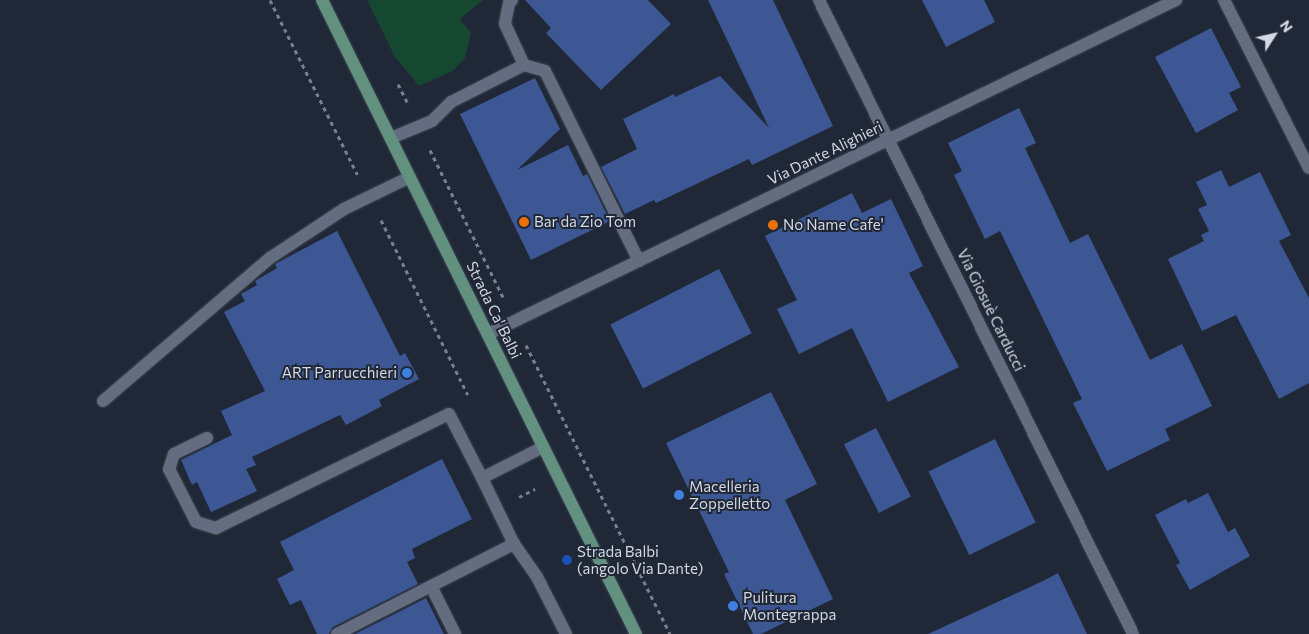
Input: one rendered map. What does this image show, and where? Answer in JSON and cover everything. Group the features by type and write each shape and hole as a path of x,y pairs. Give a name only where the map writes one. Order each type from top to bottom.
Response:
{"main road":[{"name":"Strada Ca' Balbi","path":"322,0 636,634"}],"street":[{"path":"512,0 509,3 505,24 524,65"},
{"name":"Via Giosuè Carducci","path":"819,0 1133,634"},
{"name":"Via Dante Alighieri","path":"488,334 1176,0"},
{"path":"1224,0 1309,168"},
{"path":"391,138 432,121 451,102 524,65 545,71 639,261"},
{"path":"103,401 270,258 344,209 410,177"},
{"path":"207,438 174,454 169,469 196,522 216,528 449,414 514,544 537,577 566,634"},
{"path":"482,478 543,447"},
{"path":"337,634 514,544"},
{"path":"431,586 455,634"}],"path":[{"path":"270,0 472,404"},
{"path":"398,84 670,634"},
{"path":"504,467 523,505"}],"green space":[{"path":"367,0 483,0 460,19 471,33 465,58 453,71 419,86 395,57"}],"building":[{"path":"525,0 648,0 671,24 601,90 546,33 551,28"},
{"path":"708,0 773,0 833,126 752,165 749,159 656,203 654,200 625,214 601,167 637,149 623,119 674,94 675,97 720,76 769,128"},
{"path":"922,0 984,0 995,22 946,47"},
{"path":"1211,28 1241,87 1229,93 1238,110 1196,133 1155,57"},
{"path":"535,78 560,129 517,170 568,145 583,176 587,174 610,221 531,260 460,114"},
{"path":"1019,108 1036,143 1025,148 1070,243 1088,234 1150,360 1182,344 1212,406 1165,429 1170,440 1107,471 1073,403 1082,399 1000,231 985,239 954,175 962,171 948,143"},
{"path":"1221,170 1229,187 1260,172 1291,235 1279,241 1309,298 1309,383 1279,399 1236,315 1202,331 1168,259 1204,241 1201,235 1209,231 1198,209 1207,205 1196,182"},
{"path":"852,193 862,213 891,199 923,266 909,273 959,367 888,402 852,328 799,354 777,309 797,300 765,236"},
{"path":"337,231 400,356 405,353 419,379 379,400 382,406 346,425 340,415 252,457 256,465 246,469 257,491 211,512 197,482 192,485 181,460 232,435 221,411 265,391 224,312 245,301 241,294 257,285 255,281 277,268 275,264"},
{"path":"719,269 752,333 643,389 610,324"},
{"path":"771,392 817,484 785,500 833,599 761,634 753,634 724,574 729,572 666,443"},
{"path":"876,428 911,497 879,513 844,444"},
{"path":"995,439 1036,523 969,555 928,471"},
{"path":"442,459 472,519 412,549 415,558 407,562 418,584 333,627 329,634 317,634 301,600 290,605 277,579 294,570 280,542"},
{"path":"1208,493 1228,532 1235,528 1250,556 1190,590 1176,565 1180,563 1155,515 1186,499 1188,503"},
{"path":"1058,573 1087,634 928,634 1045,580"},
{"path":"426,598 444,634 355,634"}],"place":[{"name":"Bar da Zio Tom","path":"524,222"},
{"name":"No Name Cafe'","path":"773,225"},
{"name":"ART Parrucchieri","path":"407,373"},
{"name":"Macelleria Zoppelletto","path":"679,495"},
{"name":"Strada Balbi (angolo Via Dante)","path":"567,560"},
{"name":"Pulitura Montegrappa","path":"733,606"}]}
